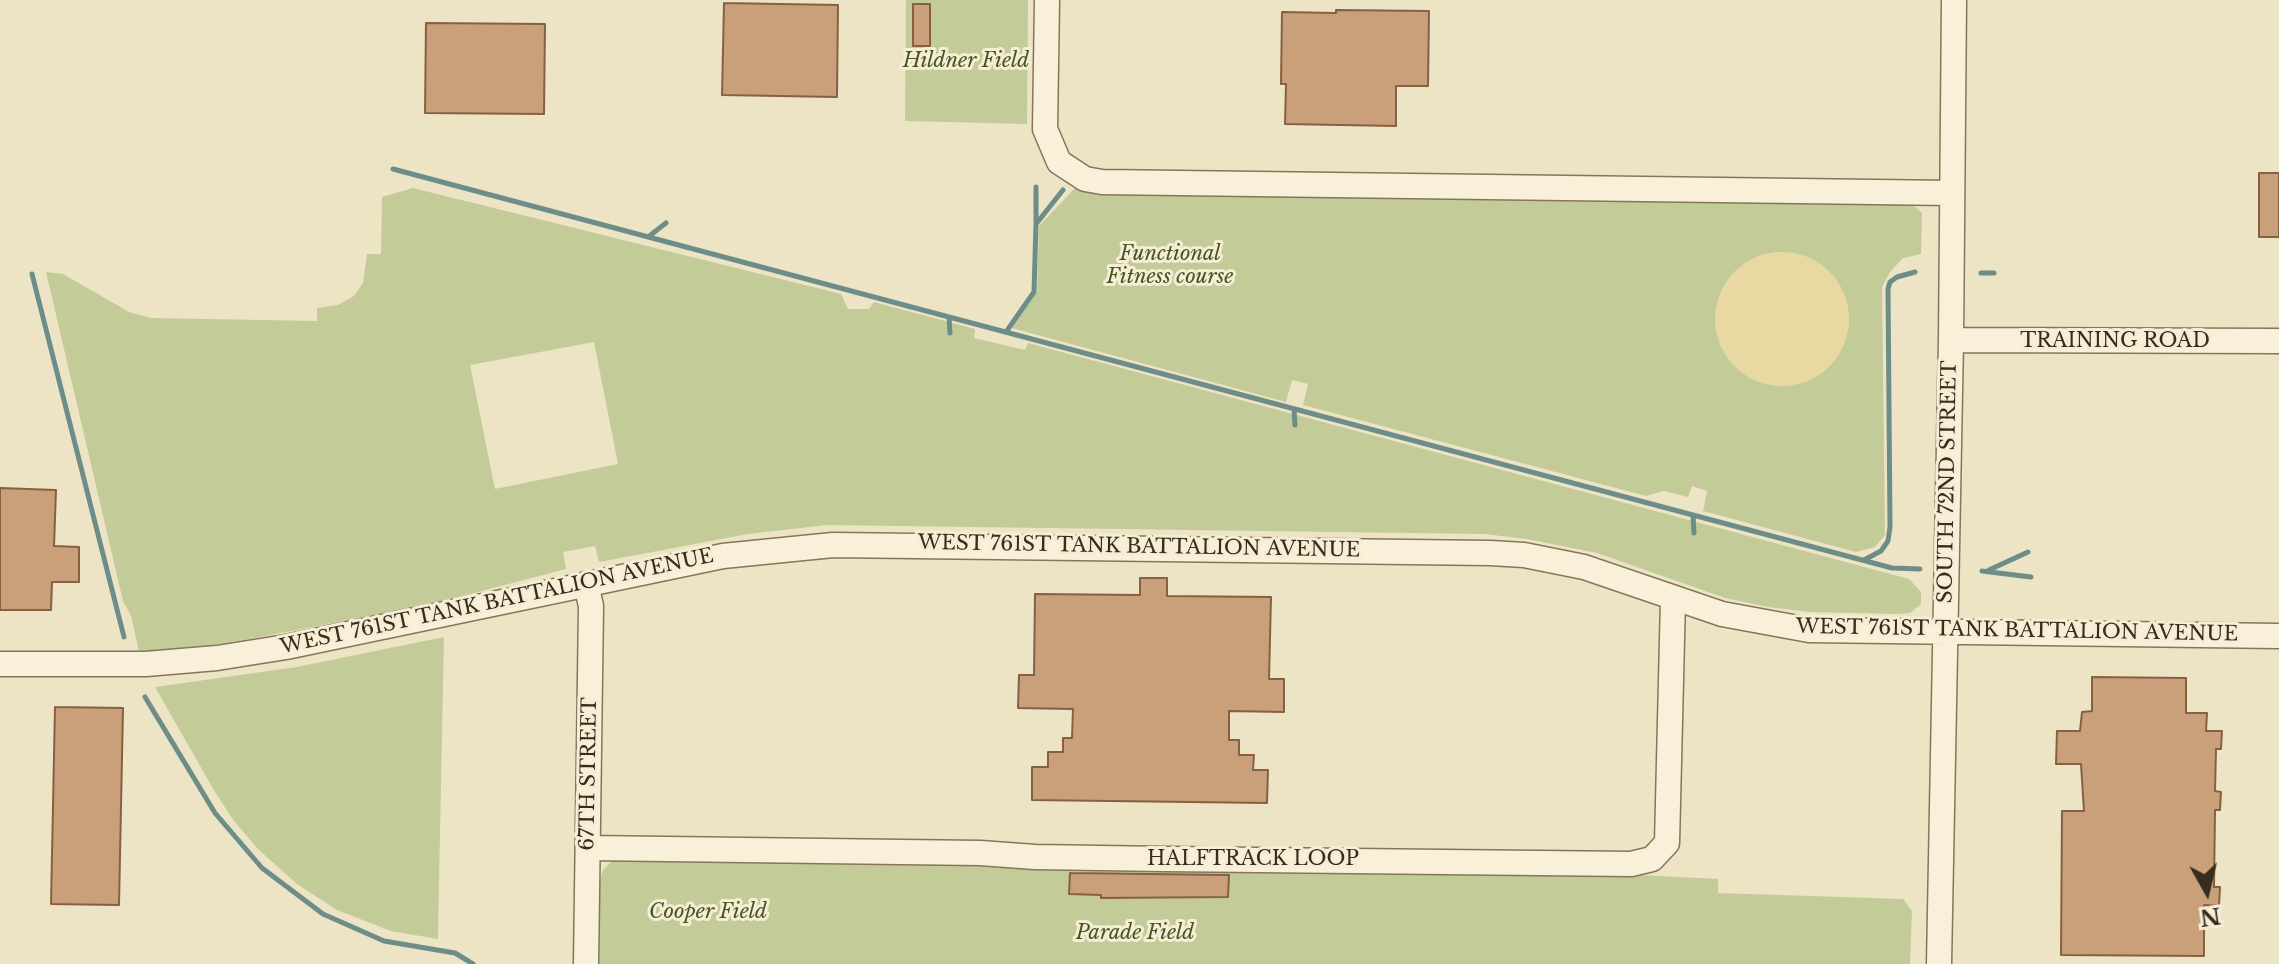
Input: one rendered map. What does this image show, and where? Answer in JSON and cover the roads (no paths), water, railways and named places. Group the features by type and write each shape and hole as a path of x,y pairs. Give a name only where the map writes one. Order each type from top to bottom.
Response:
{"street":[{"path":"1047,0 1045,129 1059,162 1085,179 1102,182 1951,193"},
{"name":"SOUTH 72ND STREET","path":"1939,964 1954,0"},
{"name":"TRAINING ROAD","path":"1951,340 2279,341"},
{"name":"WEST 761ST TANK BATTALION AVENUE","path":"0,664 146,664 217,658 286,647 723,556 833,545 1317,549 1524,555 1584,567 1722,614 1809,630 2279,636"},
{"name":"67TH STREET","path":"586,584 591,606 586,964"},
{"name":"HALFTRACK LOOP","path":"588,848 980,853 1272,861 1631,864 1652,859 1667,843 1673,599"}],"waterway":[{"path":"393,169 1892,568 1920,569"},
{"path":"1036,187 1036,222"},
{"path":"1006,332 1034,292 1036,224 1063,190"},
{"path":"648,237 666,223"},
{"path":"1864,560 1881,551 1888,541 1890,527 1888,289 1890,282 1897,277 1915,272"},
{"path":"1981,273 1994,273"},
{"path":"32,274 124,637"},
{"path":"949,317 950,333"},
{"path":"1294,409 1295,425"},
{"path":"1693,515 1694,533"},
{"path":"1989,570 2028,552"},
{"path":"1982,571 2031,577"},
{"path":"145,697 215,813 262,868 323,914 384,941 455,953 473,964"}],"park label":[{"name":"Hildner Field","path":"966,61"},
{"name":"Functional Fitness course","path":"1170,266"},
{"name":"Cooper Field","path":"708,912"},
{"name":"Parade Field","path":"1135,933"}]}
